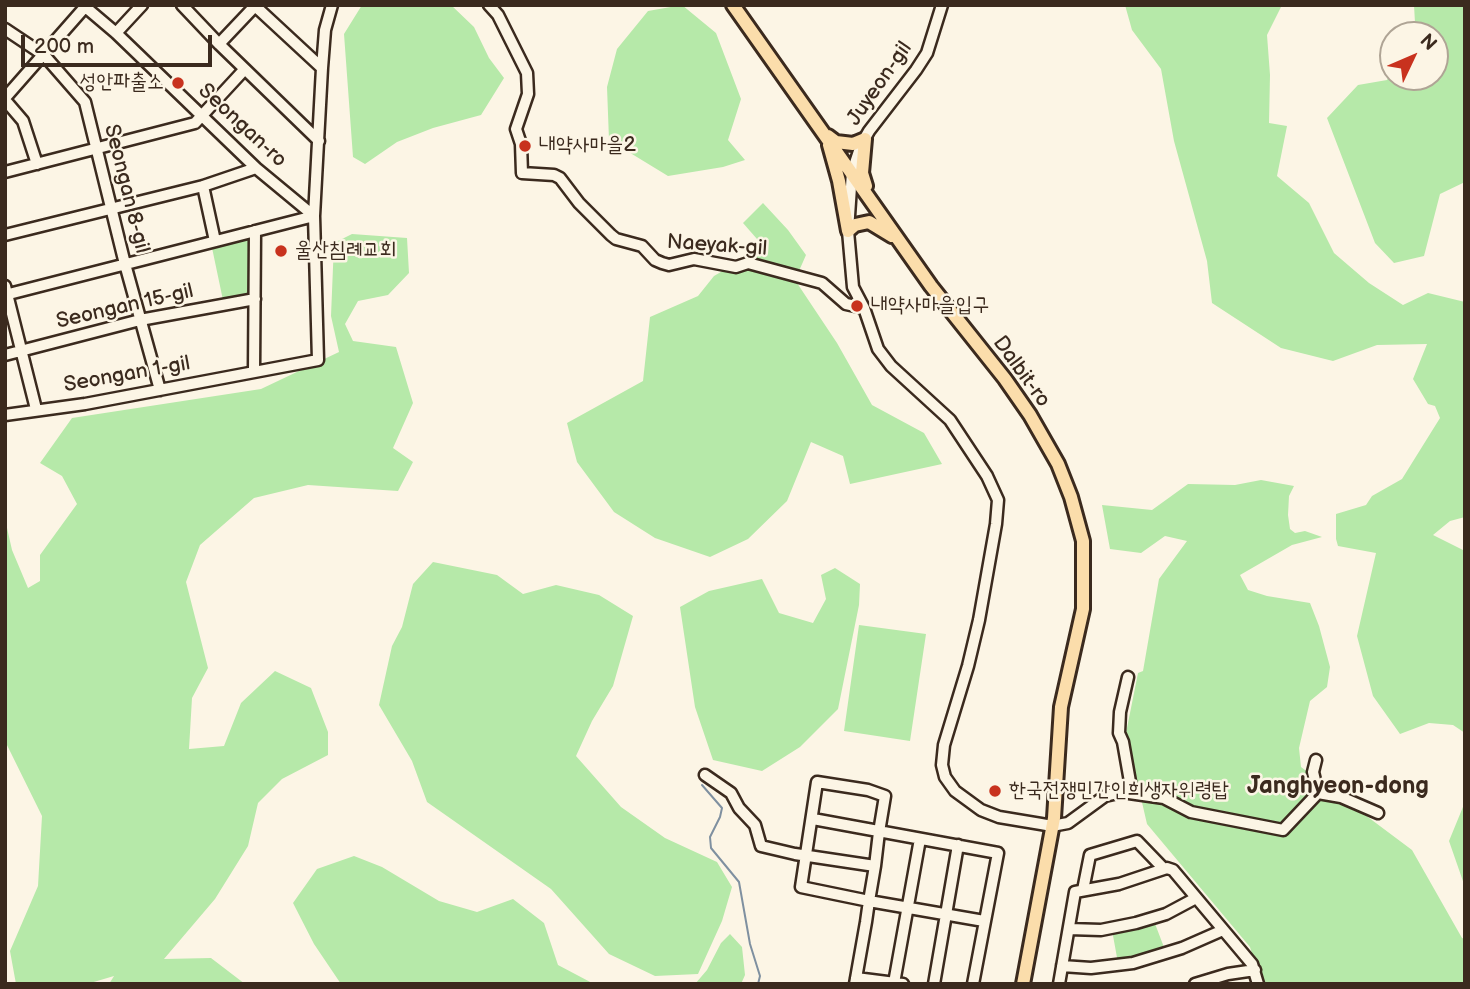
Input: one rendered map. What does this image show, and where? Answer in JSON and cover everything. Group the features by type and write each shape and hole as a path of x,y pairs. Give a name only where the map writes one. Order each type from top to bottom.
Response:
{"main road":[{"name":"Dalbit-ro","path":"730,5 825,134 931,286 1005,379 1041,433 1066,481 1083,541 1083,609 1058,725 1055,805 1023,984"},
{"path":"825,134 836,142 853,144 865,139 862,173 869,196"},
{"path":"825,134 839,181 848,231"},
{"path":"848,231 855,225 869,222 903,245"}],"street":[{"path":"116,33 142,5"},
{"path":"182,5 244,70 319,141"},
{"path":"36,409 6,292 314,216 325,30 332,5"},
{"name":"Naeyak-gil","path":"489,5 498,15 527,73 528,94 516,129 521,144 522,173 554,175 560,178 579,203 611,235 642,246 655,260 662,263 669,265 694,259 736,267 748,263 810,278 828,287 846,304 864,308"},
{"name":"Juyeon-gil","path":"864,308 853,287 848,231 852,172 865,139 927,53 942,5"},
{"path":"37,164 23,121 5,99 84,6"},
{"name":"Seongan-ro","path":"84,6 116,33 256,168 314,216"},
{"path":"219,44 255,6 322,68"},
{"name":"Seongan 8-gil","path":"5,29 44,55 85,102 125,264 160,390"},
{"path":"5,172 195,123 244,70"},
{"path":"5,235 202,186 256,168"},
{"path":"202,186 215,241"},
{"name":"Seongan 1-gil","path":"5,415 85,404 318,360 314,216"},
{"path":"254,371 255,231"},
{"name":"Seongan 15-gil","path":"5,355 140,320 255,299"},
{"path":"864,308 873,337 885,358 950,420 987,476 998,500 979,620 944,745 942,765 945,778 955,791 981,810 999,817 1052,826 1068,824 1105,796 1132,793 1164,798 1191,812 1283,830 1318,793"},
{"path":"1128,677 1120,712 1119,733 1132,793"},
{"path":"1316,760 1313,772 1318,793"},
{"path":"705,775 731,793 739,808 755,825 761,846 875,866"},
{"path":"920,839 908,907 898,983 855,981 869,901 875,866 885,796 868,790 817,782 801,887 869,901 908,907 985,921"},
{"path":"1318,793 1341,797 1378,813"},
{"path":"813,819 998,853 973,984"},
{"path":"1083,890 1090,855 1137,841 1166,869"},
{"path":"934,984 958,845"},
{"path":"1059,984 1076,892 1119,884 1166,869 1173,870 1223,930 1255,970 1258,984"},
{"path":"1069,929 1101,929 1136,923 1166,914 1196,898"},
{"path":"1062,966 1091,968 1133,963 1182,948 1223,930"},
{"path":"1195,984 1228,974 1255,970"}],"green space":[{"path":"362,5 451,5 474,27 489,58 504,78 481,115 433,128 397,142 365,164 353,157 344,34"},
{"path":"682,5 716,33 741,99 728,140 745,160 723,167 668,176 609,140 607,87 617,49 648,11"},
{"path":"1125,5 1282,5 1267,35 1269,123 1287,126 1277,176 1309,203 1334,253 1369,283 1403,305 1428,293 1465,302 1465,517 1450,521 1433,535 1465,551 1465,733 1453,725 1429,723 1400,734 1373,696 1357,636 1376,553 1338,546 1336,539 1336,514 1366,505 1372,496 1402,479 1440,418 1435,406 1428,404 1413,379 1427,344 1377,345 1333,361 1281,348 1212,303 1207,261 1174,141 1161,69 1132,30"},
{"path":"1414,5 1465,5 1465,182 1440,194 1424,256 1394,263 1375,243 1327,118 1358,85 1379,81 1379,91 1449,91 1449,21 1415,21"},
{"path":"763,203 806,255 795,280 837,343 872,405 924,433 942,464 850,484 843,456 811,442 787,501 748,539 710,557 655,538 614,512 577,462 567,423 643,381 650,317 698,296 714,276 764,247 743,223"},
{"path":"255,231 255,299 224,305 211,243"},
{"path":"352,234 407,238 409,273 388,295 358,301 345,324 353,341 396,347 413,403 393,448 413,462 398,491 308,485 254,498 200,545 186,582 208,668 192,698 189,749 224,746 241,703 275,671 311,688 328,732 328,755 282,779 258,803 248,846 215,899 164,959 211,958 245,984 109,984 114,976 87,984 16,984 10,951 38,886 42,816 5,741 5,519 12,550 28,588 40,581 40,555 77,504 62,476 40,463 72,418 261,389 339,352 331,316 334,243"},
{"path":"1261,480 1294,486 1289,496 1290,529 1295,533 1305,531 1322,537 1292,545 1240,575 1248,590 1310,603 1319,626 1330,667 1327,687 1310,701 1299,748 1301,767 1412,850 1465,939 1465,984 1261,984 1250,947 1147,824 1126,733 1138,673 1143,671 1159,579 1187,541 1165,536 1141,553 1110,549 1102,505 1152,510 1188,484 1235,485"},
{"path":"433,562 497,575 523,594 556,585 599,595 633,616 613,686 592,721 576,756 621,807 665,838 717,862 732,887 722,921 698,974 655,976 609,954 551,889 427,802 412,761 379,705 392,646 402,627 413,584"},
{"path":"835,568 860,584 859,605 838,709 800,747 762,771 713,760 695,707 680,607 709,591 762,579 779,613 813,623 826,599 821,575"},
{"path":"859,625 926,634 910,741 844,731"},
{"path":"1465,802 1465,887 1449,841"},
{"path":"354,856 382,867 439,901 477,912 513,899 544,923 558,965 594,984 341,984 314,944 293,903 317,869"},
{"path":"1154,921 1165,950 1118,963 1112,930"},
{"path":"730,934 742,947 745,975 741,984 695,984 707,970 721,943"}],"waterway":[{"path":"702,785 722,808 710,837 711,848 739,882 750,944 760,976 758,984"}],"place":[{"name":"성안파출소","path":"178,83"},
{"name":"내약사마을2","path":"525,146"},
{"name":"울산침례교회","path":"281,251"},
{"name":"내약사마을입구","path":"857,306"},
{"name":"한국전쟁민간인희생자위령탑","path":"995,791"}],"district":[{"name":"Janghyeon-dong","path":"1338,787"}]}
